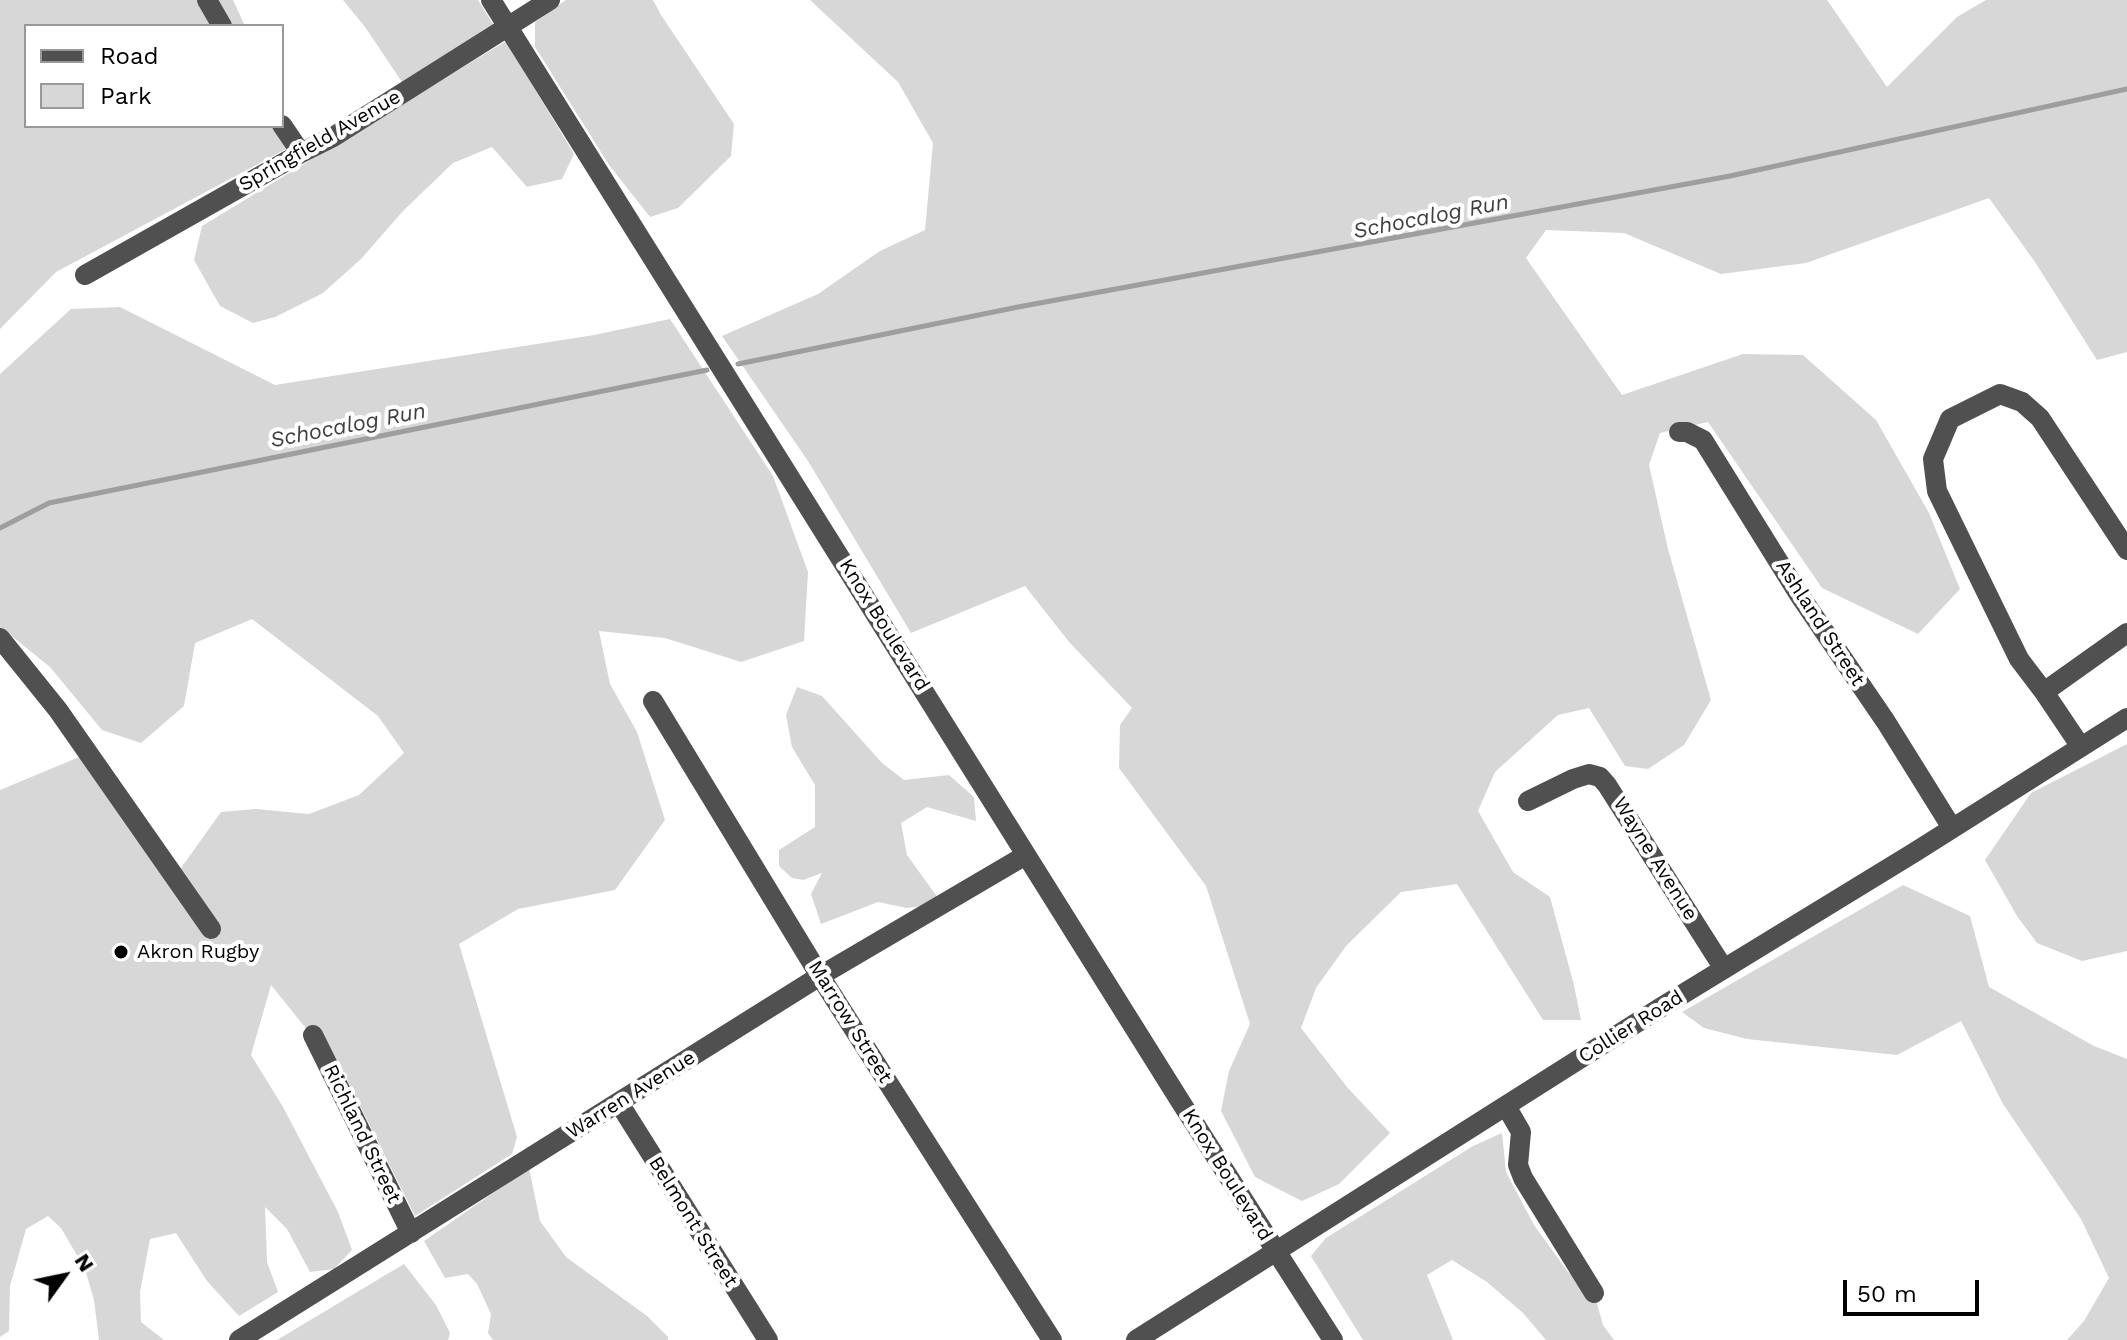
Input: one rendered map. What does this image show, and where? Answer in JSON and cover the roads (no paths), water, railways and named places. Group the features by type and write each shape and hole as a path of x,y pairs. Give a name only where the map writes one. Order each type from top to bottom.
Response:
{"street":[{"path":"207,0 221,24"},
{"name":"Knox Boulevard","path":"491,0 1333,1340"},
{"name":"Springfield Avenue","path":"85,275 333,137 550,0"},
{"path":"284,128 301,153"},
{"path":"2081,747 2019,659 1937,491 1933,459 1950,419 2000,394 2022,402 2040,418 2127,550"},
{"name":"Ashland Street","path":"1679,432 1687,432 1703,440 1798,593 1886,722 1952,828"},
{"path":"2044,692 2127,633"},
{"path":"0,638 58,710 211,929"},
{"name":"Marrow Street","path":"653,701 820,976 1052,1340"},
{"name":"Collier Road","path":"1136,1340 2127,718"},
{"name":"Wayne Avenue","path":"1528,801 1573,779 1589,774 1600,777 1724,969"},
{"name":"Warren Avenue","path":"239,1340 820,976 1026,855"},
{"name":"Richland Street","path":"313,1035 411,1233"},
{"name":"Belmont Street","path":"619,1103 768,1340"},
{"path":"1506,1106 1521,1132 1518,1165 1523,1178 1594,1293"}],"waterway":[{"name":"Schocalog Run","path":"738,364 1018,307 1730,176 2127,89"},
{"name":"Schocalog Run","path":"0,528 49,503 707,370"}],"place":[{"name":"Akron Rugby","path":"121,952"}]}
